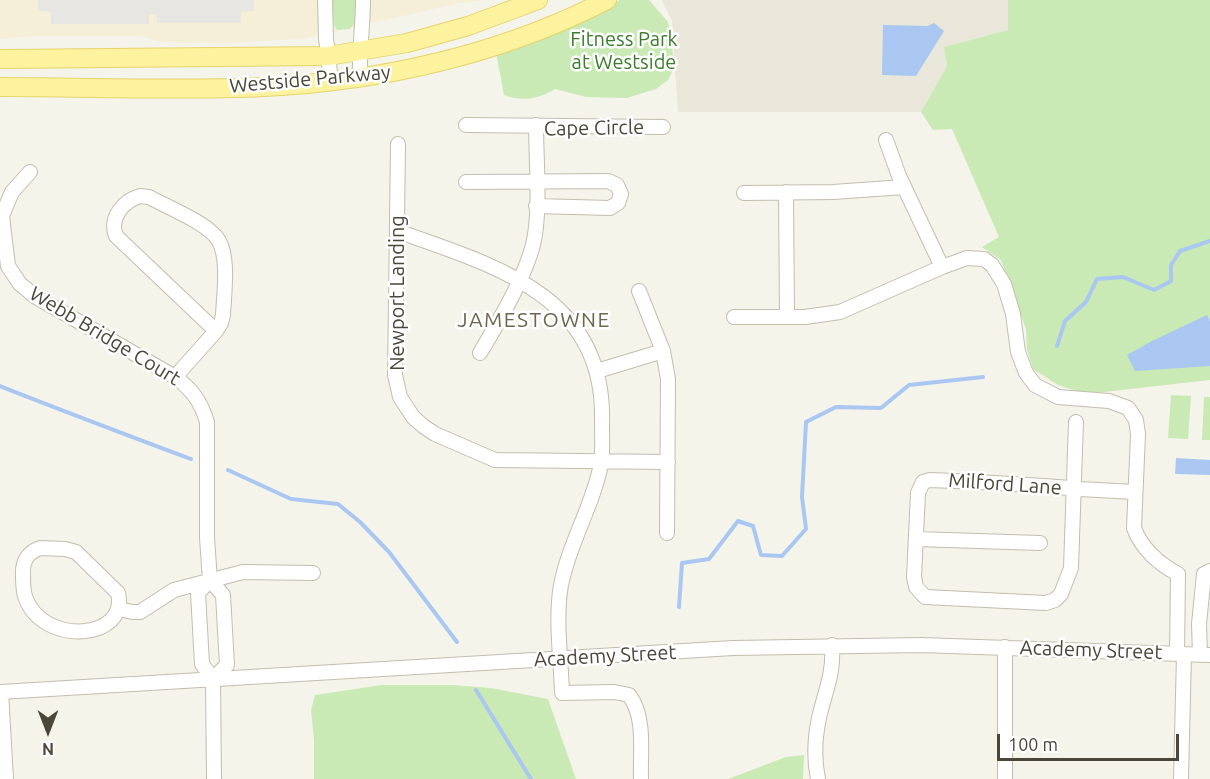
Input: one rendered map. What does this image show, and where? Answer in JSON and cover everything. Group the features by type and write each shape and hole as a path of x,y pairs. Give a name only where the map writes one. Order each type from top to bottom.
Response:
{"main road":[{"name":"Westside Parkway","path":"0,59 328,56 407,43 468,26 537,0"},
{"name":"Westside Parkway","path":"0,87 265,87 360,77 433,63 509,42 607,0"}],"street":[{"path":"325,0 331,81"},
{"path":"360,77 359,51 363,31 363,0"},
{"path":"466,125 536,125"},
{"name":"Cape Circle","path":"480,353 519,280 533,243 536,206 536,125 663,127"},
{"path":"886,140 904,187 942,267"},
{"name":"Newport Landing","path":"398,144 395,375 400,397 413,417 435,434 495,460 668,462"},
{"name":"Webb Bridge Court","path":"30,172 12,192 1,216 4,264 20,284 36,297 175,377 187,386 203,409 207,422 207,538 210,580 223,595 227,666 213,679 202,664 198,593 210,580"},
{"path":"466,182 608,180 616,184 621,194 618,203 610,208 536,206"},
{"path":"744,193 833,192 904,187"},
{"path":"786,192 787,317"},
{"path":"175,377 216,331 221,323 224,257 219,240 207,229 149,197 140,196 132,199 114,219 113,228 116,236 216,331"},
{"path":"397,231 450,250 519,280 545,296 567,317 585,341 597,371 603,406 601,462 593,495 566,565 561,586 559,607 562,693 614,692 629,695 637,704 639,717 641,779"},
{"path":"734,317 787,317 840,312 942,267 973,257 984,259 992,264 1004,284 1010,301 1018,352 1026,373 1035,385 1058,397 1109,401 1128,408 1136,420 1138,434 1134,528 1137,536 1163,566 1178,574 1181,779"},
{"path":"639,291 663,351 668,379 667,533"},
{"path":"597,371 663,351"},
{"name":"Milford Lane","path":"1076,422 1074,489 1071,568 1061,594 1046,603 925,597 916,587 914,577 919,488 923,482 930,480 1074,489 1135,492"},
{"path":"916,539 1040,543"},
{"path":"40,548 76,552 118,593 120,600 118,609 111,621 98,628 73,633 53,627 34,613 27,601 22,569 25,559 31,552 40,548"},
{"path":"118,609 140,612 174,590 243,572 313,573"},
{"path":"1205,655 1200,620 1207,572"},
{"path":"1200,620 1210,633"},
{"path":"818,779 816,741 819,718 832,673 832,645"},
{"name":"Academy Street","path":"1,692 733,648 832,645 1005,647 1205,655"},
{"path":"1005,647 1005,779"},
{"path":"213,679 214,779"},
{"path":"1,692 6,779"}],"shaded area":[{"path":"0,0 486,0 460,3 303,39 220,43 162,42 140,36 37,36 0,39"},
{"path":"38,0 254,0 254,11 241,12 241,23 157,23 156,14 149,14 149,24 51,24 51,12 38,11"},
{"path":"662,0 1008,0 1008,30 945,47 947,66 921,112 678,112 672,21"}],"green space":[{"path":"331,0 359,0 356,22 350,29 337,30"},
{"name":"Fitness Park at Westside","path":"620,0 649,0 668,22 675,66 668,80 656,89 627,98 586,97 555,89 531,98 504,95 496,52 568,24"},
{"path":"1008,0 1210,0 1210,380 1086,394 1058,385 1033,369 1027,349 1026,329 1001,260 982,247 999,237 952,129 933,130 921,112 947,66 944,47 1008,30"},
{"path":"1171,395 1191,396 1188,439 1168,438"},
{"path":"1204,397 1210,397 1210,440 1202,440"},
{"path":"382,685 452,685 491,688 548,699 576,779 314,779 311,710 315,695"},
{"path":"804,755 803,779 728,779 786,757"}],"water":[{"path":"934,23 944,31 916,76 882,75 883,25 928,26"},
{"path":"1207,315 1210,322 1210,366 1135,371 1127,355"},
{"path":"1176,458 1210,460 1210,475 1175,474"}],"waterway":[{"path":"1057,346 1065,321 1086,302 1097,279 1123,277 1154,290 1171,281 1171,265 1180,251 1210,241"},
{"path":"679,607 682,563 709,559 738,521 753,526 761,555 782,556 806,529 802,497 806,422 836,407 881,408 909,385 983,377"},
{"path":"0,386 191,459"},
{"path":"228,470 291,499 338,504 360,522 389,552 457,642"},
{"path":"476,690 531,779"}],"district":[{"name":"JAMESTOWNE","path":"534,320"}]}
